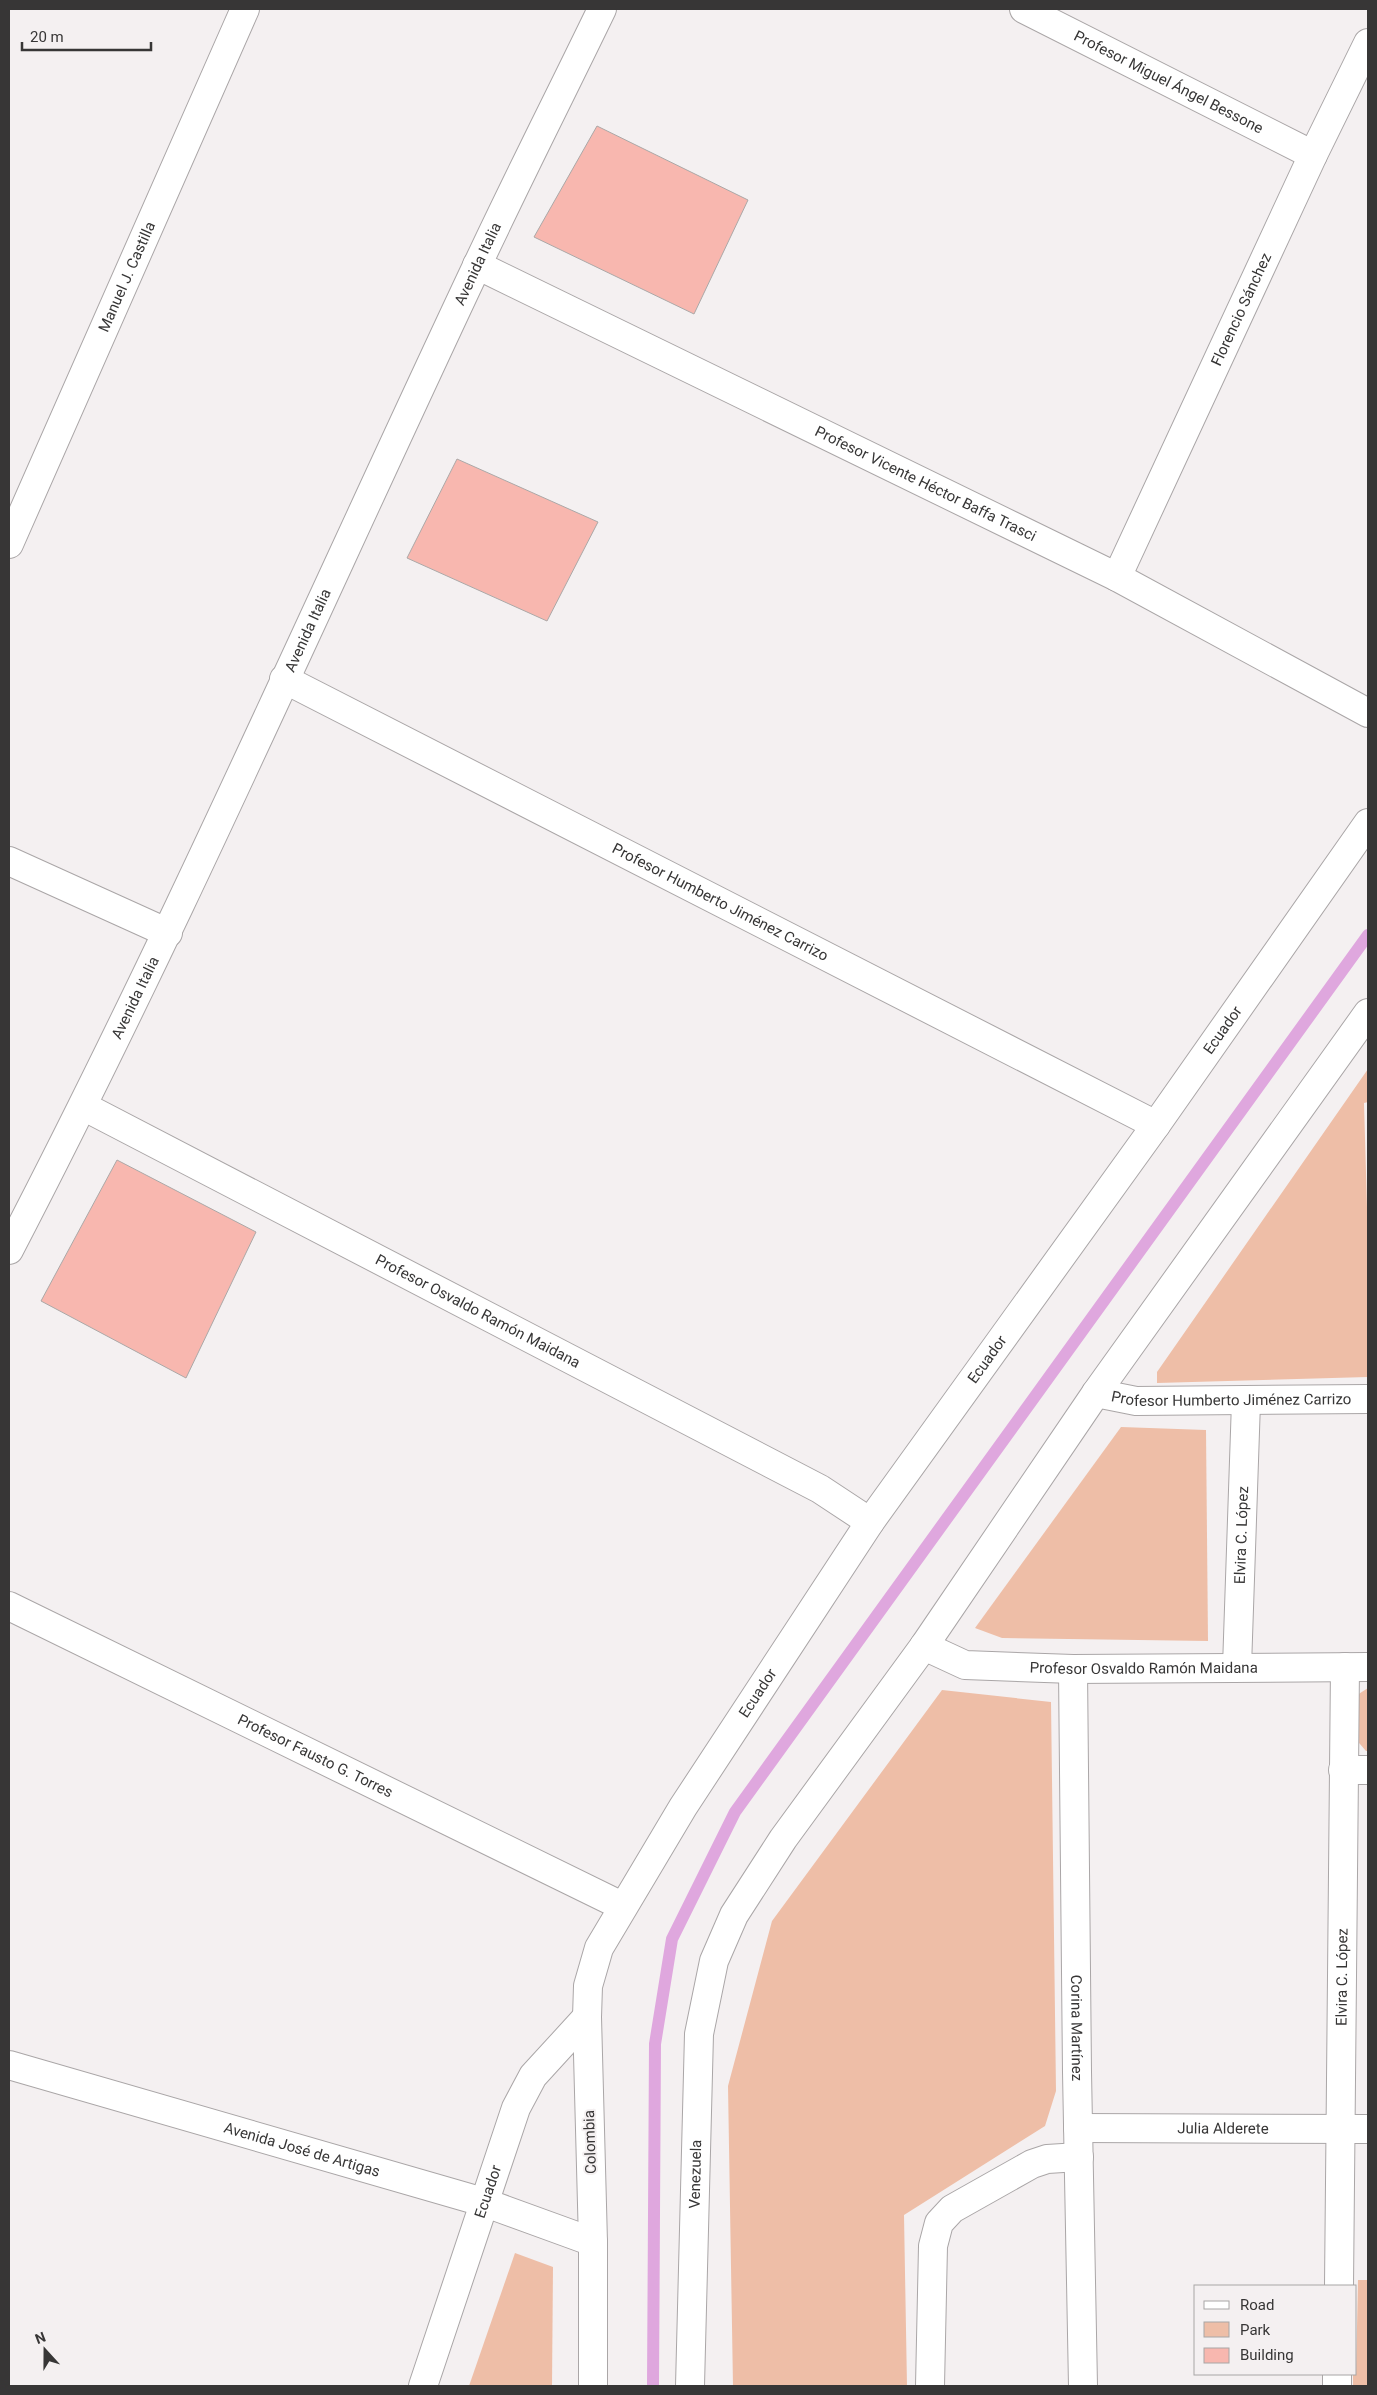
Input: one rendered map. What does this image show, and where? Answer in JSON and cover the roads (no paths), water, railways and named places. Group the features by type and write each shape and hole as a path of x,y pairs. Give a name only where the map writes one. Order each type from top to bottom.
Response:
{"street":[{"name":"Manuel J. Castilla","path":"9,544 245,9"},
{"name":"Avenida Italia","path":"9,1250 83,1106 168,933 477,265 602,9"},
{"name":"Profesor Miguel Ángel Bessone","path":"1024,9 1313,155"},
{"name":"Florencio Sánchez","path":"1117,577 1313,155 1368,43"},
{"name":"Profesor Vicente Héctor Baffa Trasci","path":"477,265 1117,577 1368,713"},
{"name":"Profesor Humberto Jiménez Carrizo","path":"284,679 1156,1126"},
{"name":"Ecuador","path":"622,1906 683,1807 870,1522 1156,1126 1368,823"},
{"path":"9,861 168,933"},
{"path":"924,1646 1096,1393 1368,1013"},
{"name":"Profesor Osvaldo Ramón Maidana","path":"83,1106 820,1489 870,1522"},
{"name":"Profesor Humberto Jiménez Carrizo","path":"1096,1393 1136,1401 1246,1402 1368,1399"},
{"name":"Elvira C. López","path":"1237,1667 1246,1402"},
{"name":"Profesor Fausto G. Torres","path":"9,1606 622,1906"},
{"name":"Profesor Osvaldo Ramón Maidana","path":"924,1646 965,1665 1073,1669 1357,1667"},
{"name":"Venezuela","path":"690,2386 699,2034 714,1961 734,1914 755,1880 924,1646"},
{"name":"Elvira C. López","path":"1339,2285 1355,2128 1357,1667"},
{"name":"Corina Martínez","path":"1073,1669 1078,2128 1084,2386"},
{"name":"Colombia","path":"593,2386 593,2242 587,2017 588,1986 599,1948 622,1906"},
{"name":"Ecuador","path":"423,2386 516,2108 533,2076 587,2017"},
{"name":"Avenida José de Artigas","path":"9,2065 483,2202 593,2242"},
{"name":"Julia Alderete","path":"1078,2128 1355,2128"},
{"path":"930,2386 934,2246 939,2223 952,2209 1032,2164 1047,2159 1079,2157"}],"waterway":[{"path":"653,2386 655,2044 672,1939 735,1812 1368,935"}]}
